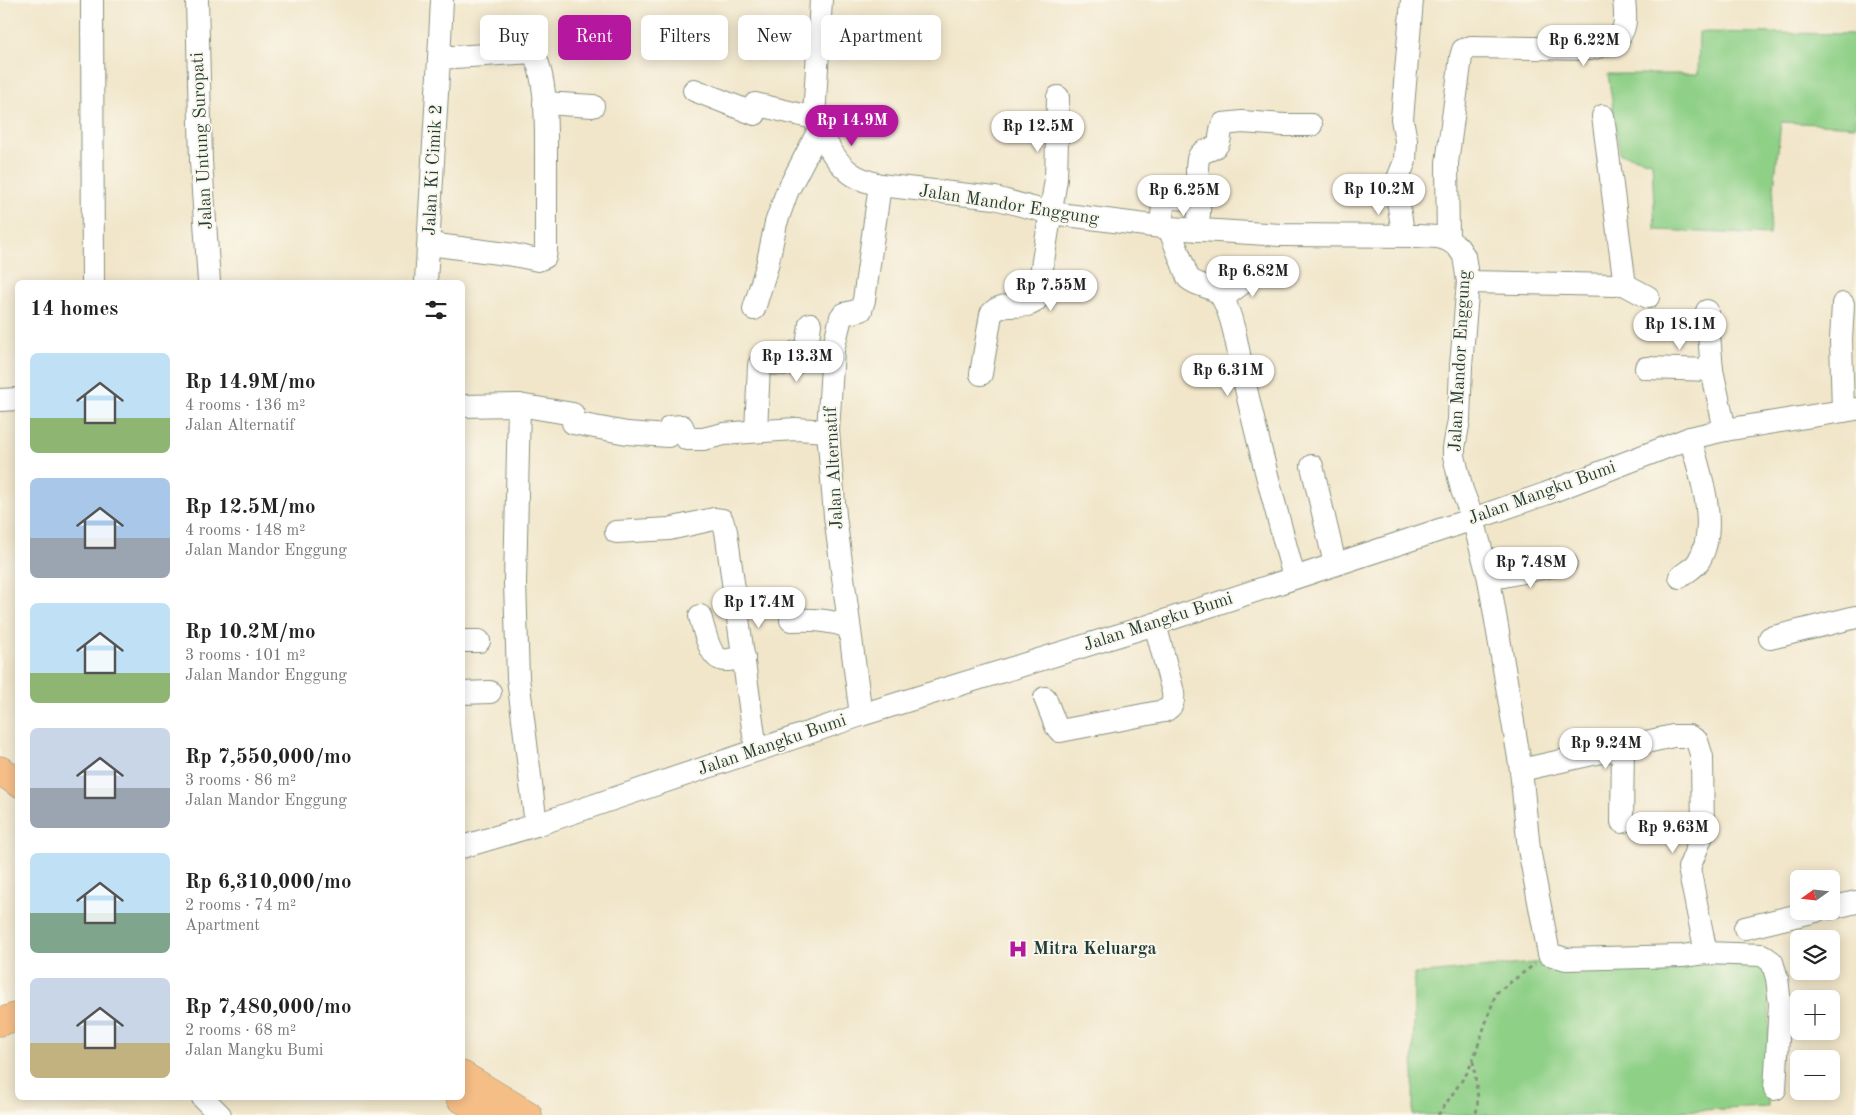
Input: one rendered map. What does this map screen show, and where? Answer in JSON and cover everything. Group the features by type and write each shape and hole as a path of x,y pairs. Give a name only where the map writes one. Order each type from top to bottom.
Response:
{"main road":[{"path":"0,770 15,781"},
{"path":"0,1022 15,1017"},
{"path":"465,1077 528,1115"},
{"path":"463,1100 489,1115"}],"street":[{"path":"92,0 93,280"},
{"name":"Jalan Untung Suropati","path":"197,0 201,161 210,280"},
{"name":"Jalan Ki Cimik 2","path":"426,280 442,0"},
{"path":"754,309 776,223 787,192 817,124 821,0"},
{"path":"1400,235 1402,226 1397,181 1404,161 1406,140 1402,119 1412,0"},
{"path":"1448,240 1447,164 1463,50 1471,47 1590,49 1607,45 1618,38 1625,28 1624,0"},
{"path":"429,244 538,260 545,257 546,250 547,205 544,103 540,71 532,52 439,58"},
{"path":"694,90 755,114 756,104 817,124 841,164 849,172 862,180 880,185"},
{"path":"981,374 991,314 994,310 1007,305 1027,306 1034,303 1037,299 1056,179 1058,97"},
{"path":"544,103 593,106"},
{"path":"1468,282 1616,286 1622,283 1624,278 1603,116"},
{"path":"1197,230 1199,199 1198,158 1202,152 1217,146 1220,140 1220,129 1223,124 1242,122 1311,125"},
{"name":"Jalan Mandor Enggung","path":"880,185 995,198 1051,213 1165,228 1281,235 1400,235 1438,237 1448,240 1458,248 1464,256 1468,282 1461,366 1459,420 1454,448 1462,490 1473,519 1490,579 1521,770 1529,850 1549,954"},
{"name":"Jalan Alternatif","path":"861,715 835,516 828,431 833,350 841,317 844,314 861,310 864,300 880,185"},
{"path":"1199,199 1168,198 1165,200 1163,206 1165,228 1188,278 1194,283 1210,287 1219,292 1223,298 1234,332 1245,384 1294,577"},
{"path":"1223,298 1260,269"},
{"path":"1622,283 1648,297"},
{"path":"1842,304 1841,340 1850,410"},
{"path":"1708,311 1712,370 1725,430"},
{"path":"756,431 759,365 763,363 794,364 796,352 805,350 807,347 810,324"},
{"path":"1646,368 1712,370"},
{"path":"0,400 15,400"},
{"path":"465,406 519,405 573,414 573,423 627,433 668,436 670,427 682,426 687,439 703,439 724,434 756,431 796,429 828,431"},
{"path":"519,405 515,583 518,678 536,825"},
{"name":"Jalan Mangku Bumi","path":"465,847 536,825 861,715 1155,624 1473,519 1545,494 1690,438 1725,430 1850,410"},
{"path":"1680,577 1698,562 1705,545 1708,525 1704,490 1690,438"},
{"path":"1312,466 1335,564"},
{"path":"616,532 670,529 714,519 722,520 726,531 756,750"},
{"path":"1490,579 1566,563"},
{"path":"700,616 710,646 717,657 722,660 744,657"},
{"path":"1770,638 1856,617"},
{"path":"791,620 834,622 849,628"},
{"path":"1045,698 1056,726 1060,731 1169,709 1173,704 1173,692 1155,624"},
{"path":"465,693 490,692"},
{"path":"1521,770 1673,736 1689,736 1696,741 1701,750 1702,757 1703,833 1689,868 1706,953"},
{"path":"1622,822 1623,747"},
{"path":"1840,906 1856,902"},
{"path":"1744,928 1790,917"},
{"path":"1549,954 1566,959 1682,956 1706,953 1762,955 1772,962 1777,978 1780,1004 1775,1089"},
{"path":"204,1100 220,1115"}],"path":[{"path":"1438,1115 1473,1060 1496,993 1549,954"},
{"path":"1473,1060 1478,1098 1476,1115"}],"green space":[{"path":"1699,32 1856,34 1856,126 1781,122 1769,235 1655,230 1652,162 1620,154 1608,74 1698,74"},
{"path":"1706,947 1770,953 1768,1107 1680,1111 1680,1115 1413,1115 1414,974"}],"place":[{"name":"Mitra Keluarga","path":"1018,949"}]}
